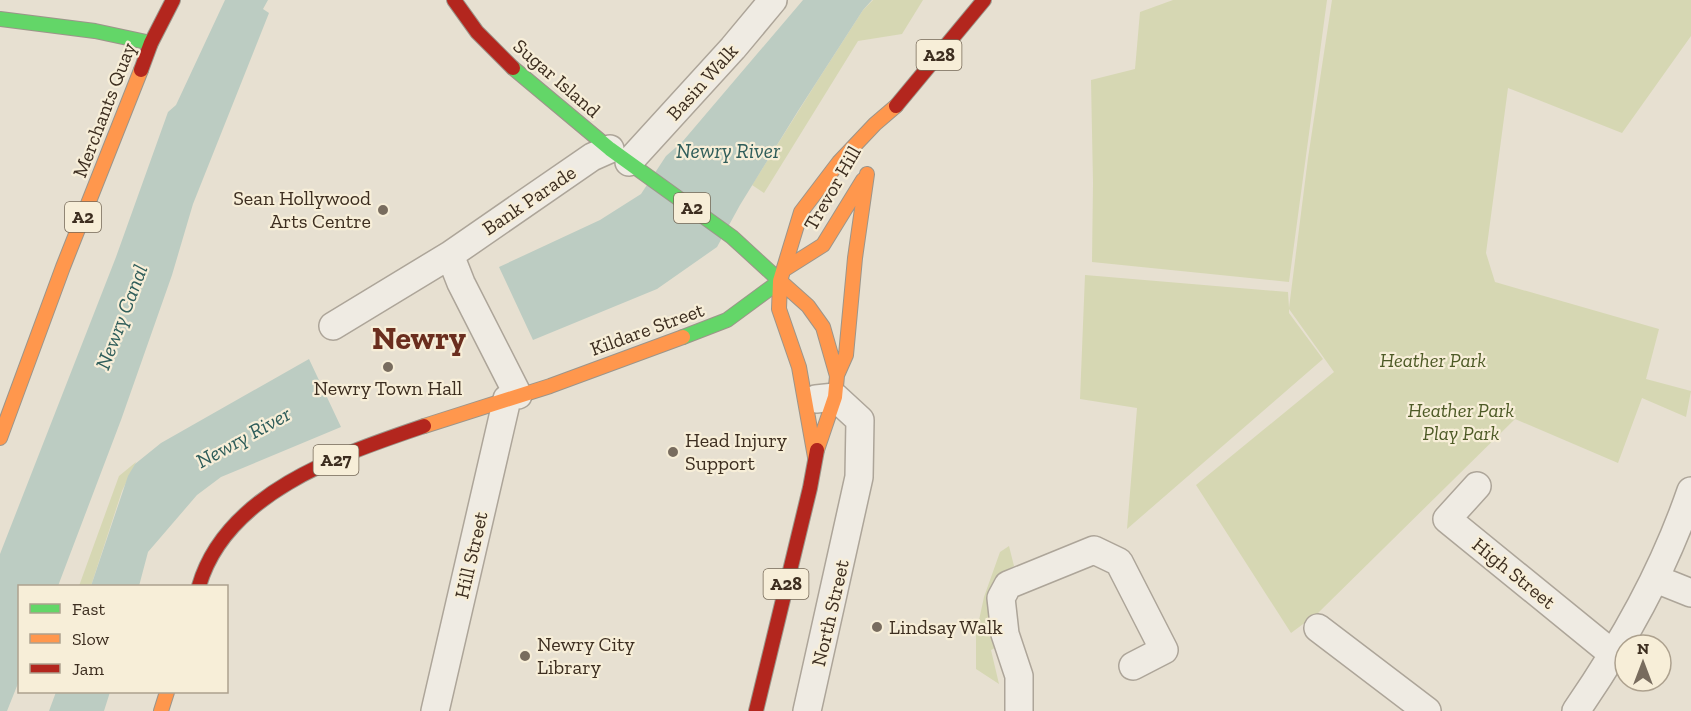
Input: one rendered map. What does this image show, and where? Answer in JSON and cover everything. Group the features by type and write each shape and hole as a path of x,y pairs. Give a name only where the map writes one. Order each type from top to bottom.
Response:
{"main road":[{"name":"Merchants Quay","path":"0,438 63,267 151,43 172,0"},
{"name":"Sugar Island","path":"453,0 477,32 523,78 628,162"},
{"name":"Trevor Hill","path":"782,275 801,212 839,162 875,124 893,110 984,0"},
{"path":"0,19 121,36 151,43"},
{"name":"Trevor Hill","path":"885,131 893,110"},
{"name":"A2","path":"628,162 782,275"},
{"name":"Trevor Hill","path":"782,275 823,245 870,169 855,258 846,356 836,387"},
{"path":"782,275 823,327 836,387"},
{"name":"Kildare Street","path":"511,389 558,383 727,320 782,275"},
{"name":"A28","path":"782,275 779,309 799,367 815,458"},
{"name":"A28","path":"756,711 810,488 815,458 836,387"},
{"name":"A27","path":"199,585 203,572 223,538 255,504 285,485 372,444 511,389"},
{"path":"162,711 167,693"}],"street":[{"name":"Basin Walk","path":"628,162 733,48 773,0"},
{"name":"Bank Parade","path":"333,326 450,255 592,157 628,162"},
{"path":"450,255 511,389"},
{"path":"805,400 836,387"},
{"name":"North Street","path":"807,711 859,477 860,420 836,387"},
{"name":"Hill Street","path":"435,711 511,389"},
{"name":"High Street","path":"1477,486 1447,519 1613,654"},
{"path":"1626,633 1656,579 1691,491"},
{"path":"1019,711 1019,676 1005,634 1001,598 1008,585 1094,550 1119,562 1164,650 1133,666"},
{"path":"1656,579 1691,593"},
{"path":"1318,628 1427,711"},
{"path":"1576,711 1613,656"}],"green space":[{"path":"873,0 923,0 902,34 858,41 764,193 752,185 863,10"},
{"path":"1173,0 1327,0 1289,282 1092,262 1091,80 1135,69 1140,12"},
{"name":"Heather Park","path":"1332,0 1691,0 1691,36 1622,133 1508,88 1486,253 1495,282 1659,329 1646,379 1691,391 1686,417 1642,398 1618,463 1515,419 1318,613 1291,633 1196,485 1334,372 1289,309 1289,313 1323,359 1127,529 1137,408 1080,399 1085,275 1288,292 1289,308 1308,158"},
{"path":"136,462 122,491 91,585 79,585 119,476"},
{"path":"1009,546 1014,566 1000,576 993,585 988,602 997,647 991,650 999,684 976,669 976,634 984,597 1000,552"}],"water":[{"name":"Newry Canal","path":"225,0 268,0 263,9 269,13 193,204 172,275 121,420 58,585 18,585 18,684 7,711 0,711 0,554 116,257 168,112 176,105"},
{"name":"Newry River","path":"803,0 872,0 863,10 798,111 717,247 657,289 533,340 499,267 600,220 641,194 666,156 683,141"},
{"name":"Newry River","path":"309,359 341,427 221,477 197,495 148,552 139,585 91,585 128,476 135,464 161,443"},
{"path":"56,693 110,693 104,711 49,711"}],"traffic: fast":[{"path":"0,19 95,31 151,43"},
{"path":"513,68 610,149 732,237 780,281 727,320 683,337"}],"traffic: slow":[{"path":"0,438 63,267 141,70"},
{"path":"815,457 799,367 779,309 780,281 801,212 839,162 875,124 896,106"},
{"path":"838,373 846,355 855,258 867,174"},
{"path":"785,269 823,245 863,180"},
{"path":"780,281 808,306 823,327 837,376 835,397 817,450"},
{"path":"424,426 550,386 683,337"},
{"path":"161,711 167,693"}],"traffic: jam":[{"path":"141,70 151,43 173,0"},
{"path":"454,0 477,32 513,68"},
{"path":"896,106 984,0"},
{"path":"199,585 213,553 234,525 260,501 324,464 424,426"},
{"path":"756,711 810,488 817,450"}],"place":[{"name":"Sean Hollywood Arts Centre","path":"383,210"},
{"name":"Newry Town Hall","path":"388,367"},
{"name":"Head Injury Support","path":"673,452"},
{"name":"Lindsay Walk","path":"877,627"},
{"name":"Newry City Library","path":"525,656"}],"district":[{"name":"Newry","path":"419,338"}],"park label":[{"name":"Heather Park Play Park","path":"1461,422"}]}
